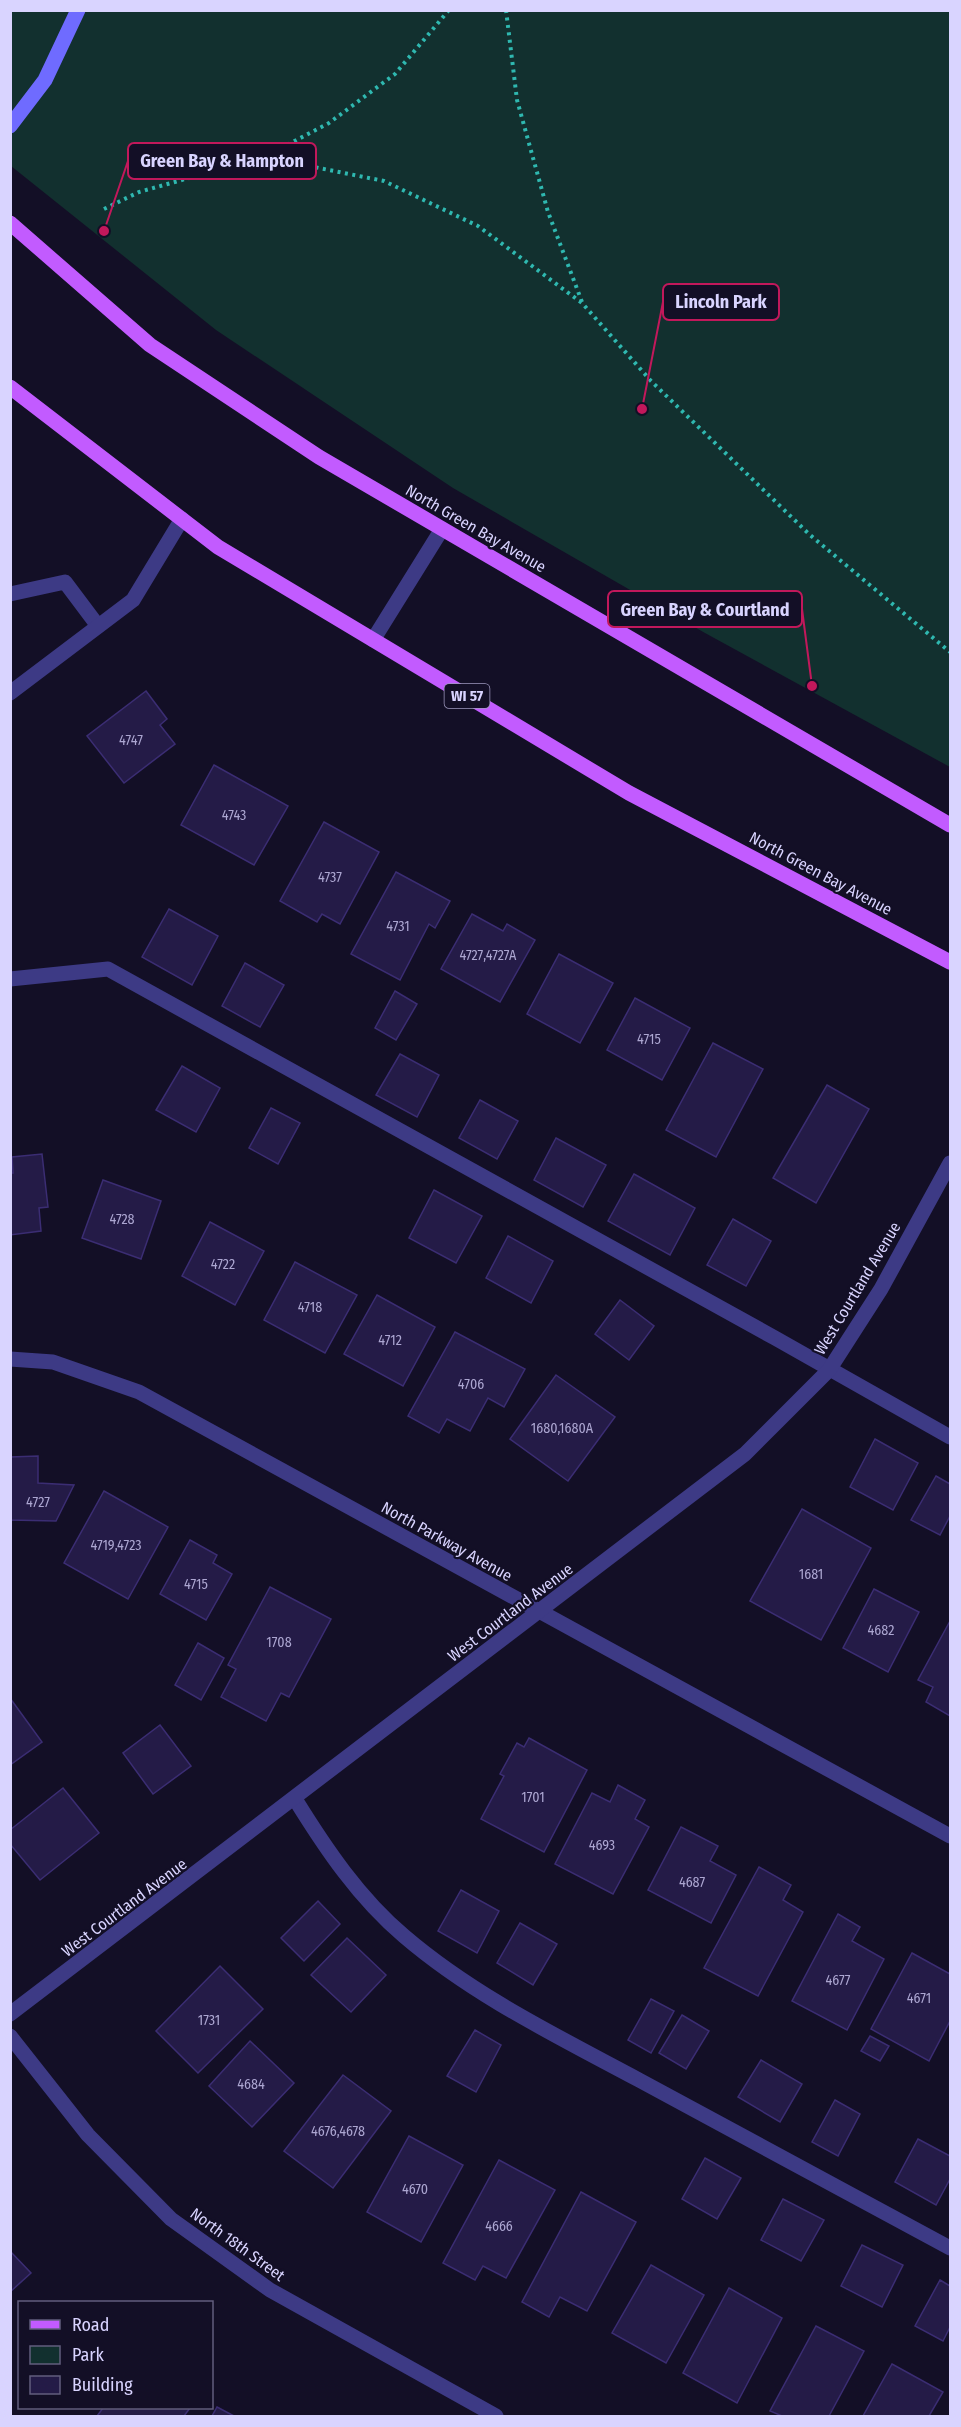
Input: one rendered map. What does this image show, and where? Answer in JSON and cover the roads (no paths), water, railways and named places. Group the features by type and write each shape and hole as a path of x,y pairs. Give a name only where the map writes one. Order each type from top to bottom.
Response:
{"main road":[{"path":"10,126 45,80 78,10"},
{"name":"North Green Bay Avenue","path":"10,223 150,345 319,457 951,825"},
{"name":"North Green Bay Avenue","path":"10,387 218,547 629,793 951,962"}],"street":[{"path":"10,693 133,600 183,519"},
{"path":"372,640 442,529"},
{"path":"10,594 65,582 98,626"},
{"path":"10,979 108,969 951,1437"},
{"name":"West Courtland Avenue","path":"10,2014 540,1613 745,1454 829,1370 881,1290 951,1163"},
{"name":"North Parkway Avenue","path":"10,1359 52,1362 139,1392 951,1836"},
{"path":"295,1798 324,1846 359,1890 404,1936 461,1979 538,2025 951,2248"},
{"name":"North 18th Street","path":"10,2036 88,2135 171,2218 270,2290 496,2416"}],"place":[{"name":"Green Bay & Hampton","path":"104,231"},
{"name":"Lincoln Park","path":"642,409"},
{"name":"Green Bay & Courtland","path":"812,686"}]}
